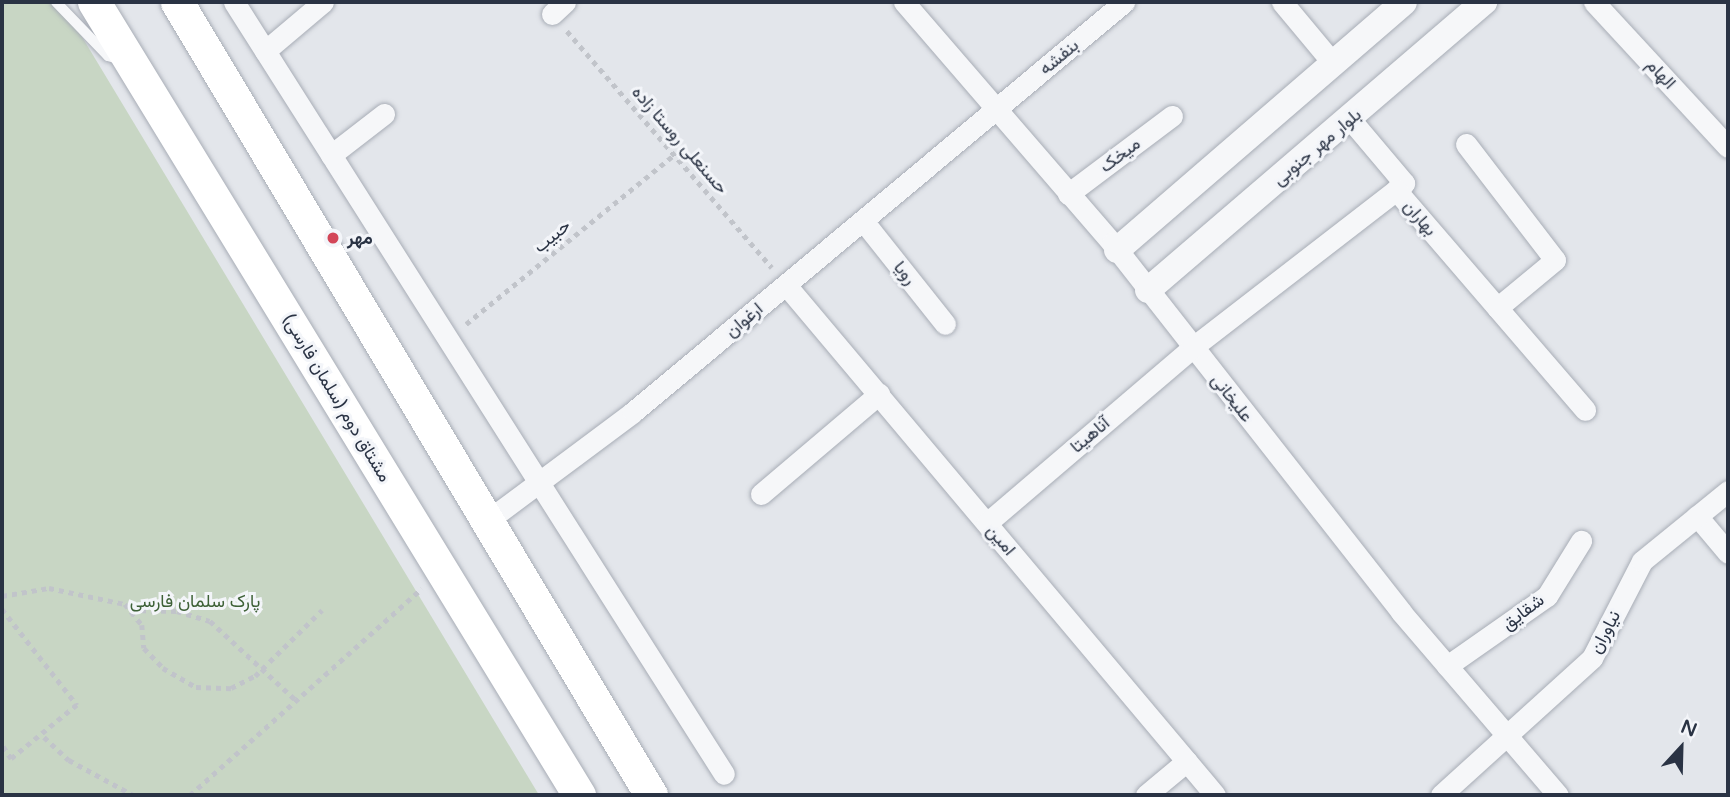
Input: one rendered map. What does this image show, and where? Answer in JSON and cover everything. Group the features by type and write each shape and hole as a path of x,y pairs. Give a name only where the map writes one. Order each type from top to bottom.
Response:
{"main road":[{"name":"مشتاق دوم (سلمان فارسی)","path":"94,2 579,795"},
{"path":"177,2 651,795"}],"street":[{"path":"234,2 724,774"},
{"path":"265,51 323,2"},
{"name":"علیخانی","path":"904,2 994,111 1117,250 1447,666 1559,795"},
{"name":"بنفشه","path":"994,111 1124,2"},
{"path":"1282,2 1332,62"},
{"path":"1117,250 1404,2"},
{"name":"بلوار مهر جنوبی","path":"1148,290 1483,2"},
{"name":"الهام","path":"1594,2 1728,147"},
{"name":"ارغوان","path":"487,521 864,222 994,111"},
{"path":"331,155 384,114"},
{"name":"میخک","path":"1068,194 1172,116"},
{"path":"1350,119 1404,183 1396,190"},
{"path":"1466,144 1555,261 1497,308"},
{"name":"بهاران","path":"1193,347 1396,190 1585,410"},
{"name":"رویا","path":"864,222 945,324"},
{"name":"امین","path":"786,285 1187,761 1207,792"},
{"name":"آناهیتا","path":"987,523 1193,347"},
{"path":"761,494 879,394"},
{"name":"نیاوران","path":"1441,795 1510,738 1592,658 1642,561 1728,491"},
{"path":"1697,516 1728,553"},
{"name":"شقایق","path":"1447,666 1547,596 1581,541"},
{"path":"1146,795 1187,761"}],"lane":[{"path":"56,2 108,56 133,65"}],"path":[{"name":"حسنعلی روستا زاده","path":"558,8 674,155 786,285"},
{"name":"حبیب","path":"447,339 674,155"},
{"path":"190,795 442,570"},
{"path":"2,596 49,588 130,610 177,611 210,621 297,701"},
{"path":"2,609 77,705 44,737 11,759 2,745"},
{"path":"130,610 142,625 144,648 196,687 231,688 262,669 322,610"},
{"path":"44,737 69,760 133,795"}],"green space":[{"name":"پارک سلمان فارسی","path":"2,2 61,2 539,795 2,795"}],"place":[{"name":"مهر","path":"333,238"}]}
